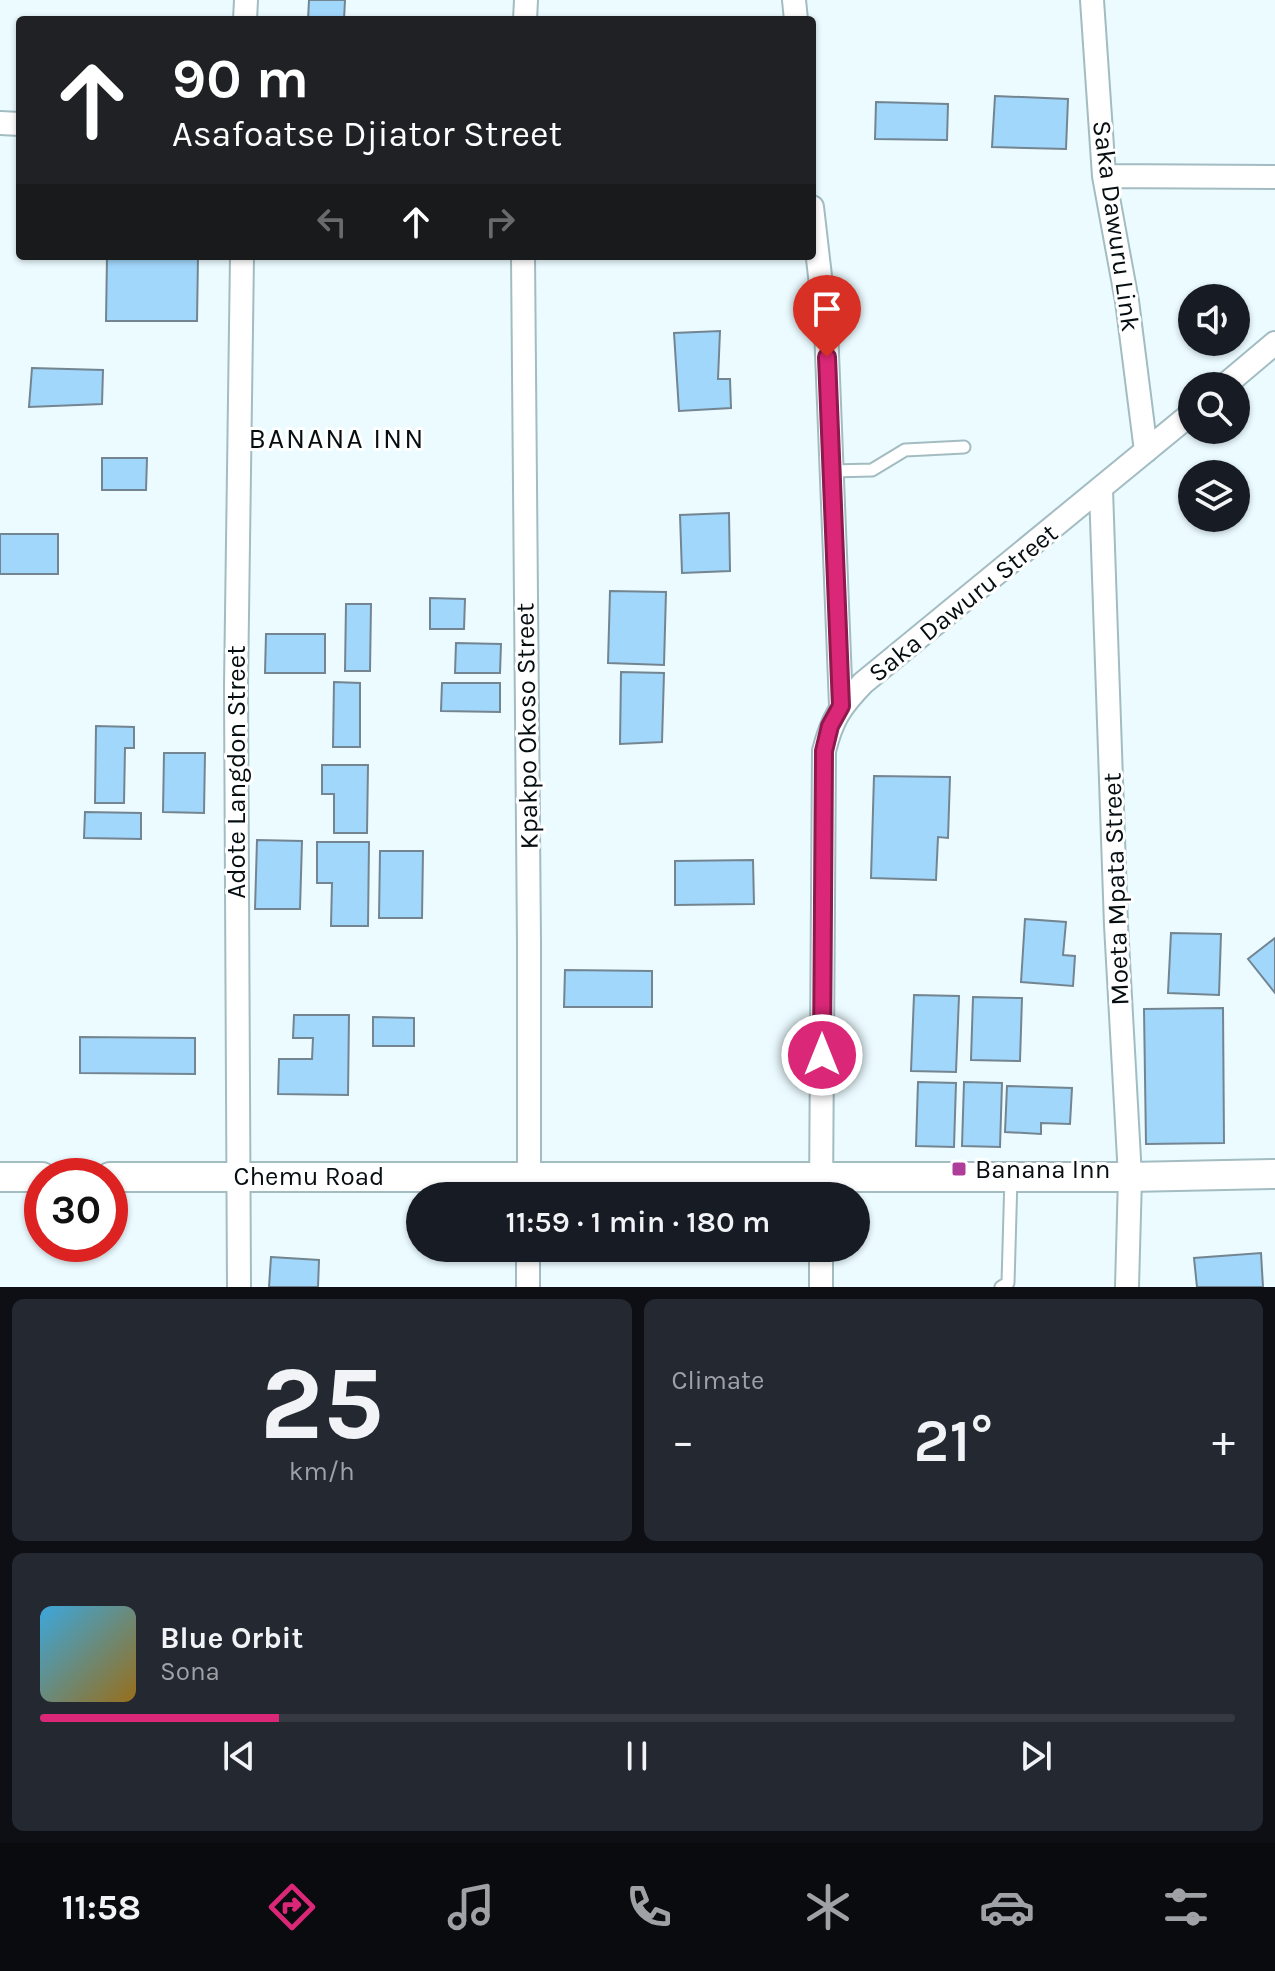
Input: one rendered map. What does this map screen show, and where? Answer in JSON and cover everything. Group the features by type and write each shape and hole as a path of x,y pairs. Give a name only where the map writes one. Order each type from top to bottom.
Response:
{"street":[{"name":"Saka Dawuru Link","path":"1092,0 1104,176 1127,301 1146,451"},
{"path":"1104,176 1275,177"},
{"path":"816,242 826,328 841,706"},
{"name":"Adote Langdon Street","path":"239,1287 236,686 242,260"},
{"name":"Kpakpo Okoso Street","path":"523,260 529,1182"},
{"path":"1241,372 1275,343"},
{"name":"Saka Dawuru Street","path":"821,1182 824,751 830,726 841,706 863,683 1178,425"},
{"name":"Moeta Mpata Street","path":"1101,490 1116,925 1130,1177 1127,1287"},
{"name":"Chemu Road","path":"870,1183 1011,1176 1275,1174"},
{"name":"Chemu Road","path":"128,1177 240,1176 413,1182"},
{"path":"0,1177 24,1177"},
{"path":"528,1262 528,1287"},
{"path":"821,1262 821,1287"}],"lane":[{"path":"832,471 872,470 905,450 964,447"},
{"path":"1001,1287 1008,1283 1011,1176"}],"building":[{"path":"309,0 345,0 344,16 308,16"},
{"path":"995,96 1068,99 1066,149 992,147"},
{"path":"876,102 948,104 947,140 875,139"},
{"path":"107,260 198,260 197,321 106,321"},
{"path":"720,331 718,379 730,379 731,408 679,411 674,333"},
{"path":"32,368 103,370 102,404 29,407"},
{"path":"102,458 147,458 146,490 102,490"},
{"path":"729,513 730,571 682,573 680,515"},
{"path":"0,534 58,534 58,574 0,574"},
{"path":"610,591 666,592 664,665 608,663"},
{"path":"430,598 465,599 464,629 430,629"},
{"path":"346,604 371,604 370,671 345,671"},
{"path":"266,634 325,634 325,673 265,673"},
{"path":"456,643 501,644 500,673 455,673"},
{"path":"621,672 664,673 662,742 620,744"},
{"path":"334,682 360,683 360,747 333,747"},
{"path":"442,683 500,683 500,712 441,711"},
{"path":"96,726 134,727 134,748 125,748 124,803 95,803"},
{"path":"164,753 205,753 204,813 163,812"},
{"path":"322,765 368,765 367,833 334,833 334,794 322,794"},
{"path":"874,776 950,777 948,838 938,837 936,880 871,878"},
{"path":"85,812 141,813 141,839 84,838"},
{"path":"257,840 302,841 300,909 255,909"},
{"path":"317,842 369,842 368,926 331,926 332,883 317,883"},
{"path":"380,851 423,851 422,918 379,918"},
{"path":"753,860 754,904 675,905 675,861"},
{"path":"1025,919 1066,922 1063,955 1075,956 1073,986 1021,982"},
{"path":"1171,933 1221,934 1219,995 1168,993"},
{"path":"1275,938 1275,993 1248,959"},
{"path":"565,970 652,971 652,1007 564,1007"},
{"path":"914,995 959,996 956,1072 911,1071"},
{"path":"973,997 1022,998 1020,1061 971,1060"},
{"path":"1223,1008 1224,1143 1146,1144 1144,1009"},
{"path":"294,1015 349,1015 348,1095 278,1094 279,1059 312,1059 313,1038 293,1038"},
{"path":"373,1017 414,1018 414,1046 373,1046"},
{"path":"80,1037 195,1038 195,1074 80,1073"},
{"path":"918,1082 956,1083 954,1147 916,1146"},
{"path":"964,1082 1002,1083 1000,1147 962,1146"},
{"path":"1007,1086 1072,1088 1070,1124 1041,1123 1041,1134 1005,1132"},
{"path":"1261,1253 1263,1287 1197,1287 1194,1258"},
{"path":"271,1257 319,1260 318,1287 269,1287"}],"place":[{"name":"Banana Inn","path":"959,1169"}],"district":[{"name":"BANANA INN","path":"337,438"}],"route":[{"path":"822,1055 824,751 830,726 841,706 827,357"}]}
